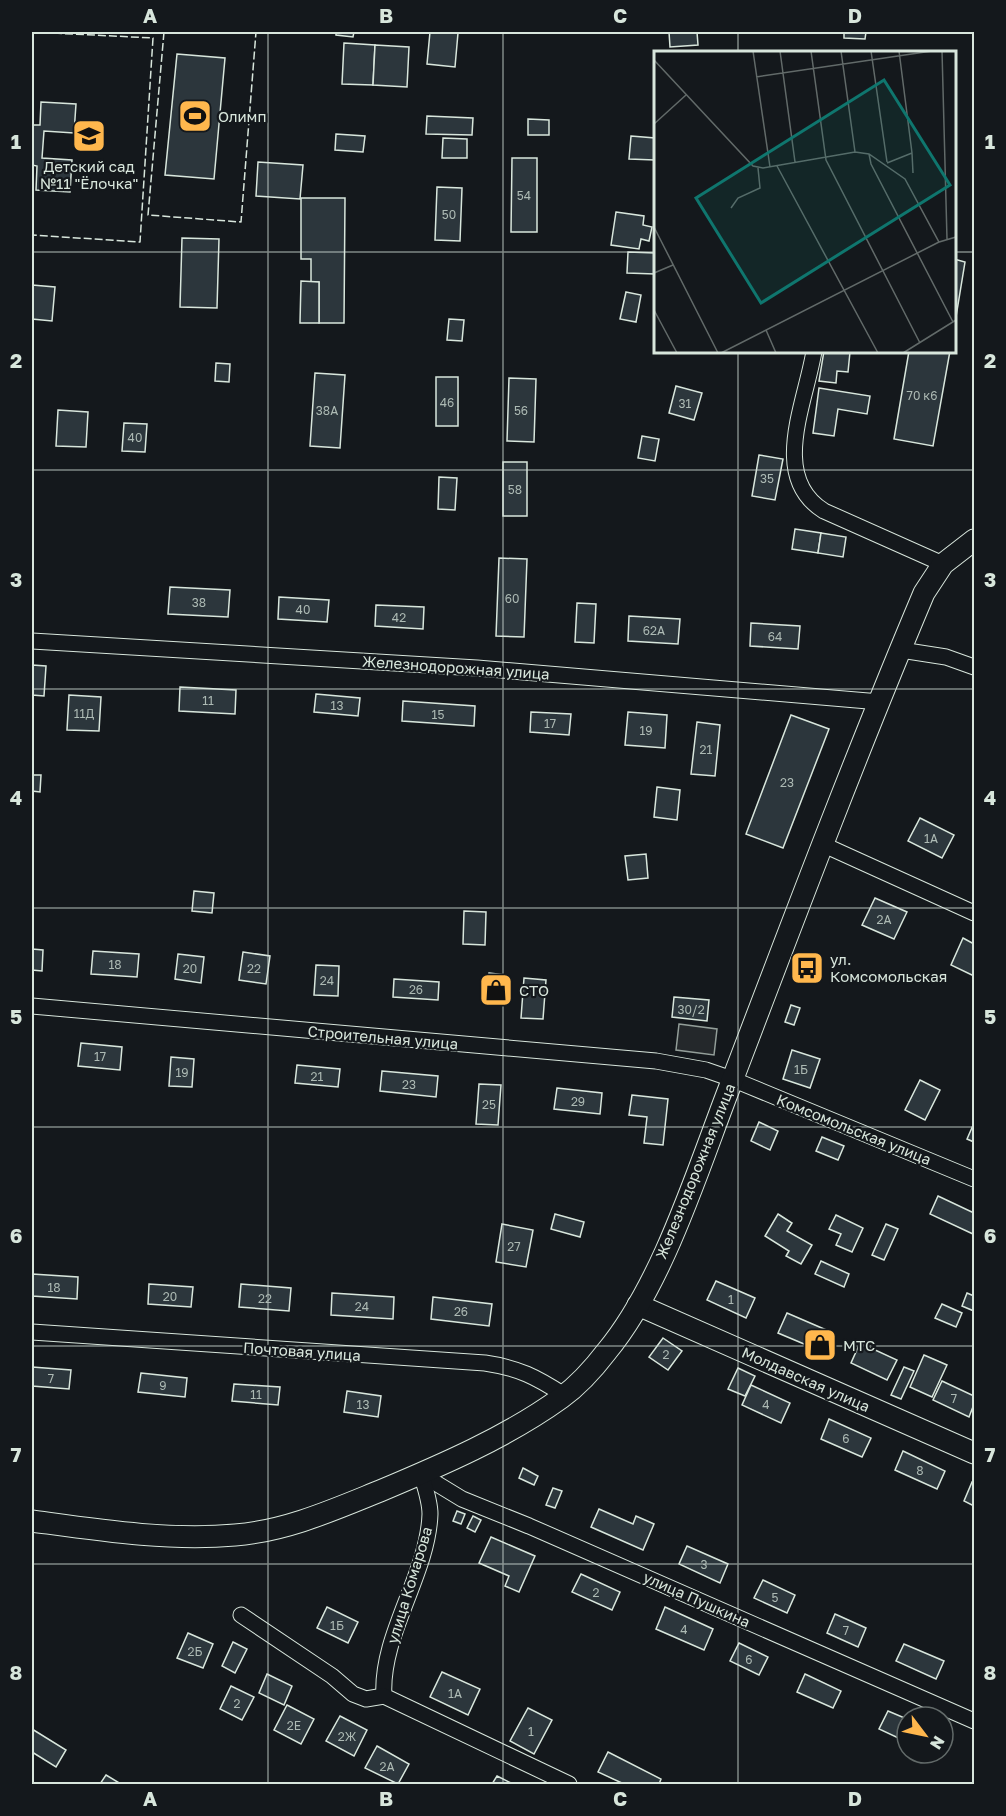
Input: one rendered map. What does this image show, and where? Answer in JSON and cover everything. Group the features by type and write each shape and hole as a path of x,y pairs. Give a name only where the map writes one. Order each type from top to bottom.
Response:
{"main road":[{"name":"Железнодорожная улица","path":"32,1521 145,1534 234,1536 293,1524 421,1474 490,1440 564,1395 609,1350 638,1305 676,1227 924,593 943,564 975,540"},
{"name":"Молдавская улица","path":"638,1305 975,1453"}],"street":[{"path":"814,352 795,445 795,476 800,489 811,503 824,512 943,564"},
{"name":"Железнодорожная улица","path":"32,641 477,668 880,702"},
{"path":"901,650 946,657 975,667"},
{"path":"824,845 975,913"},
{"name":"Строительная улица","path":"32,1006 656,1061 706,1070 732,1079"},
{"name":"Комсомольская улица","path":"732,1079 975,1179"},
{"name":"Почтовая улица","path":"32,1332 485,1363 512,1367 531,1374 564,1395"},
{"name":"улица Комарова","path":"384,1696 384,1667 421,1555 430,1515 421,1474"},
{"name":"улица Пушкина","path":"421,1474 471,1504 529,1526 975,1721"},
{"path":"241,1615 332,1676 353,1694 366,1699 384,1696 569,1785"}],"shaded area":[{"path":"679,1024 717,1029 714,1055 676,1050"}],"building":[{"path":"336,32 354,32 353,37 336,35"},
{"path":"430,32 458,33 455,67 427,64"},
{"path":"669,32 697,32 698,45 670,47"},
{"path":"844,32 866,32 865,39 844,38"},
{"path":"344,43 375,45 373,85 342,84"},
{"path":"375,45 409,47 407,87 373,85"},
{"name":"Олимп","path":"177,54 225,58 214,179 165,175"},
{"path":"41,102 76,104 74,133 44,131 42,158 72,160 70,192 36,190 37,166 32,165 32,125 40,125"},
{"path":"427,116 473,118 472,135 426,134"},
{"path":"528,119 549,120 549,135 528,135"},
{"path":"336,134 365,136 363,152 335,150"},
{"path":"631,136 654,138 654,160 629,159"},
{"path":"443,138 467,139 467,158 442,158"},
{"path":"512,158 537,158 537,232 511,232"},
{"path":"258,162 303,165 300,199 256,196"},
{"path":"437,187 462,188 460,241 435,240"},
{"path":"301,198 345,198 344,323 319,323 319,282 311,282 311,259 301,259"},
{"path":"616,212 644,216 643,225 652,227 649,241 641,239 639,249 611,245"},
{"path":"182,238 219,239 217,308 180,307"},
{"path":"628,252 654,253 654,274 627,273"},
{"path":"955,259 965,262 955,323"},
{"path":"301,281 319,282 319,323 300,323"},
{"path":"32,285 55,287 52,321 32,319"},
{"path":"626,292 641,295 636,322 620,319"},
{"path":"449,319 464,320 462,341 447,340"},
{"path":"824,352 850,352 848,372 837,371 836,383 819,381"},
{"path":"909,352 950,352 933,446 894,439"},
{"path":"216,363 230,364 229,382 215,381"},
{"path":"315,373 345,375 340,448 310,446"},
{"path":"436,377 458,377 458,426 436,426"},
{"path":"509,378 536,379 534,442 507,441"},
{"path":"676,386 702,393 694,420 669,413"},
{"path":"819,388 870,396 867,414 838,409 834,436 813,433"},
{"path":"58,410 88,412 86,447 56,446"},
{"path":"124,423 147,424 145,452 122,451"},
{"path":"642,436 659,439 655,461 638,458"},
{"path":"759,455 783,459 775,500 752,496"},
{"path":"503,462 527,462 527,516 503,516"},
{"path":"439,477 457,478 455,510 438,509"},
{"path":"795,529 821,533 818,553 792,549"},
{"path":"821,533 846,537 843,557 818,553"},
{"path":"499,558 527,559 524,637 496,636"},
{"path":"170,587 230,590 228,617 168,614"},
{"path":"279,597 329,600 327,622 278,619"},
{"path":"577,603 596,604 594,643 575,642"},
{"path":"376,605 424,607 423,629 375,626"},
{"path":"629,616 680,619 678,644 628,641"},
{"path":"751,623 800,626 798,649 750,646"},
{"path":"32,665 46,666 44,696 32,695"},
{"path":"180,687 236,690 235,714 179,711"},
{"path":"316,694 360,698 358,716 314,712"},
{"path":"69,695 101,697 99,731 67,730"},
{"path":"403,701 475,706 474,726 402,721"},
{"path":"531,712 571,714 569,735 530,732"},
{"path":"628,712 667,715 665,748 625,745"},
{"path":"791,715 829,729 783,848 746,834"},
{"path":"697,722 720,725 715,776 691,774"},
{"path":"32,775 41,775 40,792 32,791"},
{"path":"657,787 680,790 677,820 654,817"},
{"path":"920,818 954,835 942,858 908,841"},
{"path":"646,854 648,878 628,880 625,856"},
{"path":"194,891 214,893 212,913 192,911"},
{"path":"875,898 907,912 894,939 862,925"},
{"path":"464,911 486,912 485,945 463,944"},
{"path":"963,938 974,944 974,976 951,965"},
{"path":"32,949 43,950 42,971 32,970"},
{"path":"93,951 139,954 137,977 91,974"},
{"path":"243,952 270,956 266,984 239,980"},
{"path":"178,954 204,957 201,983 175,979"},
{"path":"316,965 339,966 338,996 314,995"},
{"path":"489,973 505,975 502,1001 486,999"},
{"path":"524,978 546,980 543,1019 521,1018"},
{"path":"394,979 439,982 438,1000 393,997"},
{"path":"674,997 709,1000 707,1021 672,1017"},
{"path":"791,1005 800,1008 794,1025 785,1022"},
{"path":"81,1043 122,1047 120,1070 78,1066"},
{"path":"792,1050 820,1059 810,1088 783,1079"},
{"path":"171,1057 194,1059 192,1087 169,1086"},
{"path":"297,1065 340,1069 338,1087 295,1083"},
{"path":"382,1071 438,1076 436,1097 380,1091"},
{"path":"920,1080 940,1090 925,1120 905,1110"},
{"path":"479,1084 501,1085 498,1125 476,1124"},
{"path":"557,1088 602,1093 600,1114 554,1109"},
{"path":"632,1095 668,1099 663,1145 644,1143 647,1117 629,1115"},
{"path":"759,1122 778,1131 770,1150 751,1141"},
{"path":"974,1123 974,1142 967,1139"},
{"path":"822,1137 844,1146 838,1160 816,1151"},
{"path":"938,1196 974,1213 973,1234 930,1214"},
{"path":"555,1214 584,1222 580,1237 551,1229"},
{"path":"778,1214 792,1223 787,1231 812,1245 801,1264 786,1256 789,1251 765,1236"},
{"path":"836,1215 863,1228 852,1252 836,1245 841,1234 829,1229"},
{"path":"502,1224 533,1230 526,1267 496,1262"},
{"path":"886,1224 898,1229 884,1260 872,1255"},
{"path":"821,1261 849,1274 844,1287 815,1274"},
{"path":"32,1274 78,1277 77,1299 32,1296"},
{"path":"716,1281 755,1298 746,1318 707,1300"},
{"path":"149,1284 193,1287 191,1307 148,1304"},
{"path":"241,1284 291,1288 289,1311 239,1307"},
{"path":"332,1293 394,1297 393,1319 331,1315"},
{"path":"967,1293 974,1296 974,1311 962,1306"},
{"path":"433,1297 492,1304 489,1326 431,1319"},
{"path":"942,1304 962,1313 956,1327 935,1318"},
{"path":"787,1313 831,1332 823,1352 778,1333"},
{"path":"663,1338 682,1351 668,1370 649,1357"},
{"path":"860,1343 897,1360 887,1380 851,1363"},
{"path":"924,1355 947,1365 932,1397 910,1387"},
{"path":"32,1367 71,1370 69,1389 32,1386"},
{"path":"904,1367 914,1371 901,1399 891,1395"},
{"path":"738,1368 755,1376 745,1396 728,1389"},
{"path":"141,1373 187,1378 185,1397 138,1392"},
{"path":"942,1381 974,1396 974,1404 969,1417 933,1400"},
{"path":"234,1384 280,1387 278,1405 232,1401"},
{"path":"751,1385 790,1403 781,1423 742,1405"},
{"path":"347,1391 381,1396 378,1417 344,1412"},
{"path":"829,1419 871,1438 862,1457 821,1439"},
{"path":"903,1451 945,1471 937,1489 895,1470"},
{"path":"523,1468 538,1476 534,1485 519,1478"},
{"path":"972,1482 974,1483 974,1506 964,1501"},
{"path":"553,1488 562,1491 555,1508 546,1505"},
{"path":"599,1509 633,1524 636,1516 654,1524 643,1550 591,1527"},
{"path":"457,1511 465,1514 461,1524 453,1521"},
{"path":"473,1516 481,1520 475,1532 467,1528"},
{"path":"491,1537 535,1556 519,1592 505,1586 509,1576 479,1563"},
{"path":"687,1546 728,1564 720,1583 679,1564"},
{"path":"581,1574 620,1592 612,1610 572,1592"},
{"path":"763,1580 795,1595 787,1613 754,1598"},
{"path":"327,1607 358,1622 348,1643 317,1628"},
{"path":"665,1607 713,1629 704,1650 656,1629"},
{"path":"835,1614 866,1628 858,1647 827,1633"},
{"path":"188,1633 213,1644 203,1668 177,1658"},
{"path":"233,1642 247,1649 235,1673 222,1666"},
{"path":"739,1643 768,1657 759,1675 730,1661"},
{"path":"904,1644 944,1661 936,1679 896,1661"},
{"path":"442,1672 480,1689 468,1715 430,1697"},
{"path":"267,1674 292,1686 284,1705 259,1693"},
{"path":"805,1674 841,1691 833,1708 797,1692"},
{"path":"231,1686 254,1697 242,1720 220,1709"},
{"path":"287,1705 314,1719 301,1744 274,1730"},
{"path":"528,1708 552,1720 534,1754 510,1741"},
{"path":"888,1711 895,1714 895,1736 879,1729"},
{"path":"340,1716 367,1730 354,1756 326,1741"},
{"path":"32,1729 66,1750 56,1767 32,1752"},
{"path":"377,1746 409,1764 398,1784 365,1768"},
{"path":"608,1752 661,1779 659,1784 624,1784 598,1772"},
{"path":"106,1775 121,1784 100,1784"},
{"path":"497,1776 513,1784 492,1784"}],"fence":[{"path":"32,32 153,38 140,242 32,235"},
{"path":"164,32 148,215 241,222 256,32"}],"place":[{"name":"Олимп","path":"195,116"},
{"name":"Детский сад №11 \"Ёлочка\"","path":"89,136"},
{"name":"ул. Комсомольская","path":"807,968"},
{"name":"СТО","path":"496,990"},
{"name":"МТС","path":"820,1345"}]}
